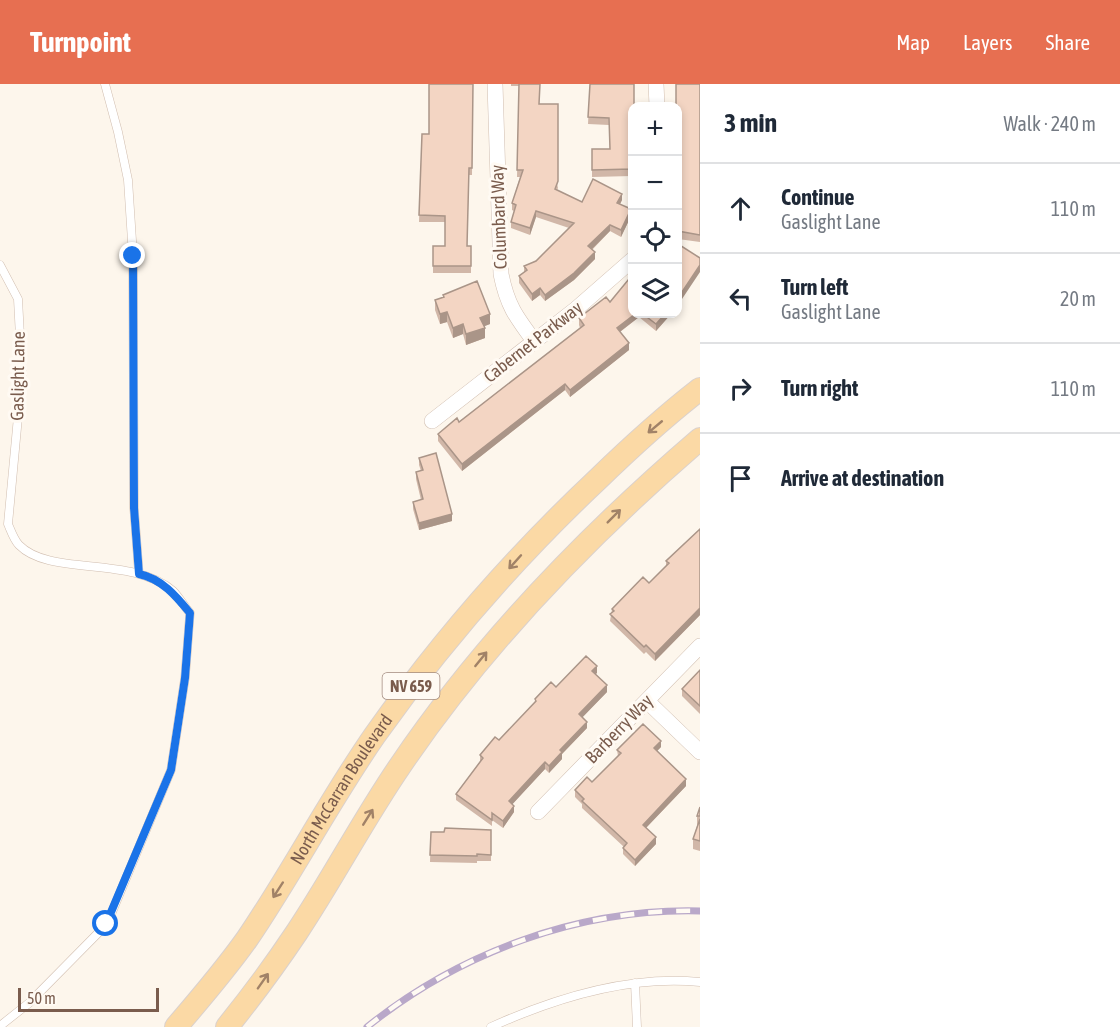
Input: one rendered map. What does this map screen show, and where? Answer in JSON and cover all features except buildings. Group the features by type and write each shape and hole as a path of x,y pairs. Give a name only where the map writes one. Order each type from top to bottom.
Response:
{"main road":[{"name":"North McCarran Boulevard","path":"176,1027 215,982 247,939 337,792 375,736 477,603 585,490 636,442 700,389"},
{"name":"North McCarran Boulevard","path":"227,1027 298,931 399,767 437,713 513,620 561,568 636,494 700,439"}],"street":[{"name":"Columbard Way","path":"495,84 501,274 505,294 513,313 534,341"},
{"path":"656,84 657,102"},
{"name":"Cabernet Parkway","path":"432,421 576,309 628,264"},
{"name":"Barberry Way","path":"538,812 700,646"},
{"path":"647,701 700,752"}],"lane":[{"path":"105,84 128,180 131,234 134,508 139,574"},
{"name":"Gaslight Lane","path":"0,265 18,299 22,374 8,524 17,544 33,556 145,575 172,591 190,613 185,678 171,770 106,924 29,1003 0,1026"},
{"path":"491,1027 538,1006 626,984 700,982"},
{"path":"636,983 638,1027"}],"railway":[{"path":"367,1027 403,1000 441,977 523,940 610,917 655,912 700,911"}],"route":[{"path":"106,924 171,770 185,678 190,613 172,591 145,575 139,574 134,508 133,256"}]}
